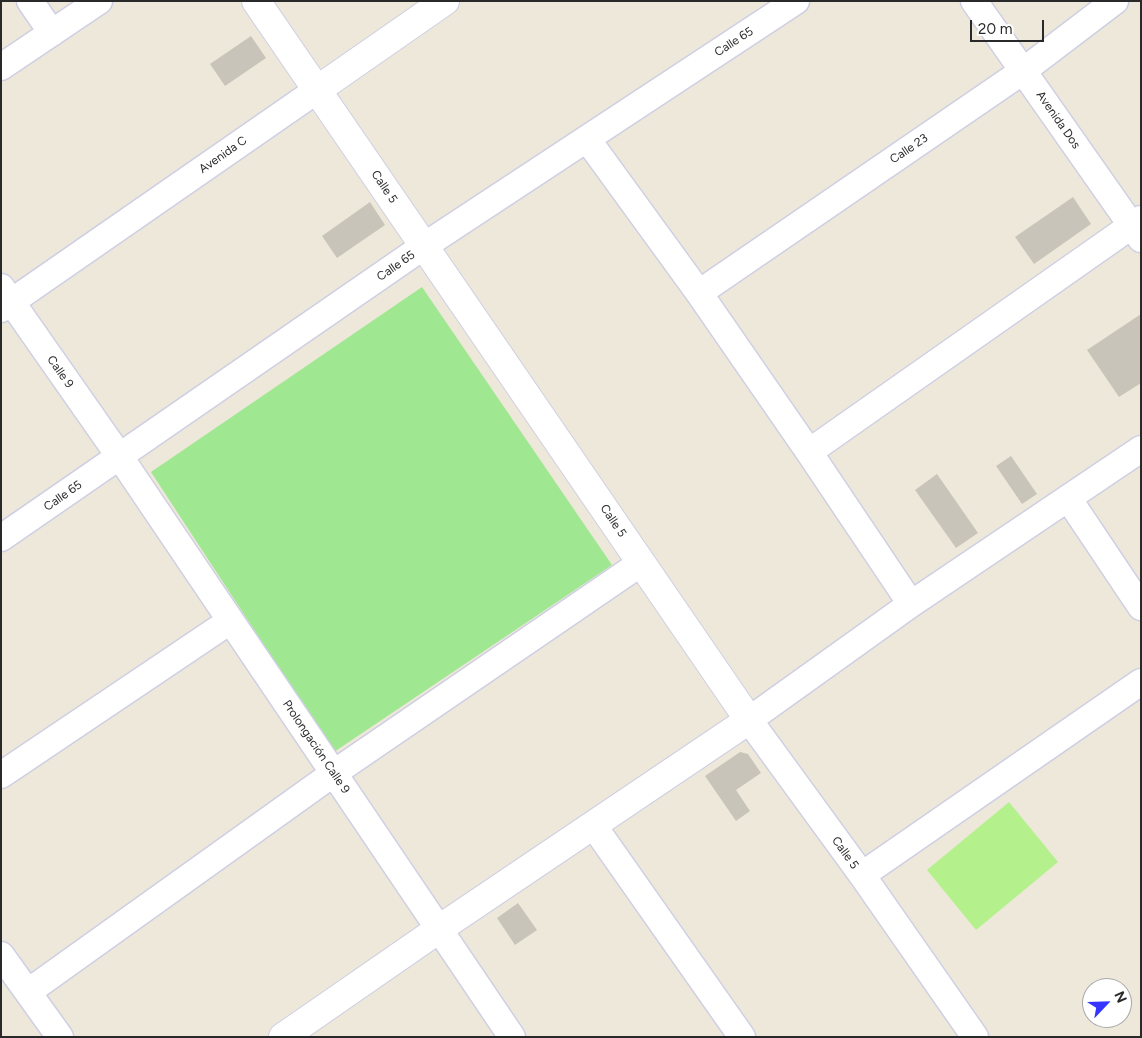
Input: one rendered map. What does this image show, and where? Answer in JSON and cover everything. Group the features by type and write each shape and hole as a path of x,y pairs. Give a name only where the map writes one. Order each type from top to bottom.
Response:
{"street":[{"path":"30,1 52,33"},
{"path":"1,67 99,1"},
{"name":"Calle 5","path":"256,1 749,720 862,875 975,1037"},
{"name":"Avenida C","path":"5,299 317,90 446,1"},
{"name":"Calle 65","path":"1,538 424,246 796,1"},
{"name":"Avenida Dos","path":"974,1 1138,228"},
{"name":"Calle 23","path":"699,293 1023,70 1115,1"},
{"path":"587,139 699,293 911,604"},
{"path":"809,452 1138,228"},
{"name":"Calle 9","path":"5,299 120,457"},
{"path":"283,1037 439,929 749,720 911,604 1141,449"},
{"name":"Prolongación Calle 9","path":"120,457 512,1037"},
{"path":"1068,498 1141,607"},
{"path":"28,992 334,773 641,562"},
{"path":"1,775 230,620"},
{"path":"862,875 1141,682"},
{"path":"593,825 742,1037"},
{"path":"1,955 60,1037"}],"green space":[{"path":"422,287 612,565 334,752 151,472"},
{"path":"1009,802 1058,862 976,930 927,870"}],"building":[{"path":"251,36 266,58 225,86 210,64"},
{"path":"1073,197 1091,224 1034,264 1015,237"},
{"path":"370,202 385,225 337,258 322,236"},
{"path":"1141,314 1141,383 1119,397 1087,350"},
{"path":"1011,456 1037,494 1022,504 996,466"},
{"path":"937,474 978,533 956,548 915,490"},
{"path":"740,752 748,754 761,773 736,790 750,811 736,821 705,776"},
{"path":"518,903 537,930 515,945 497,918"}]}
